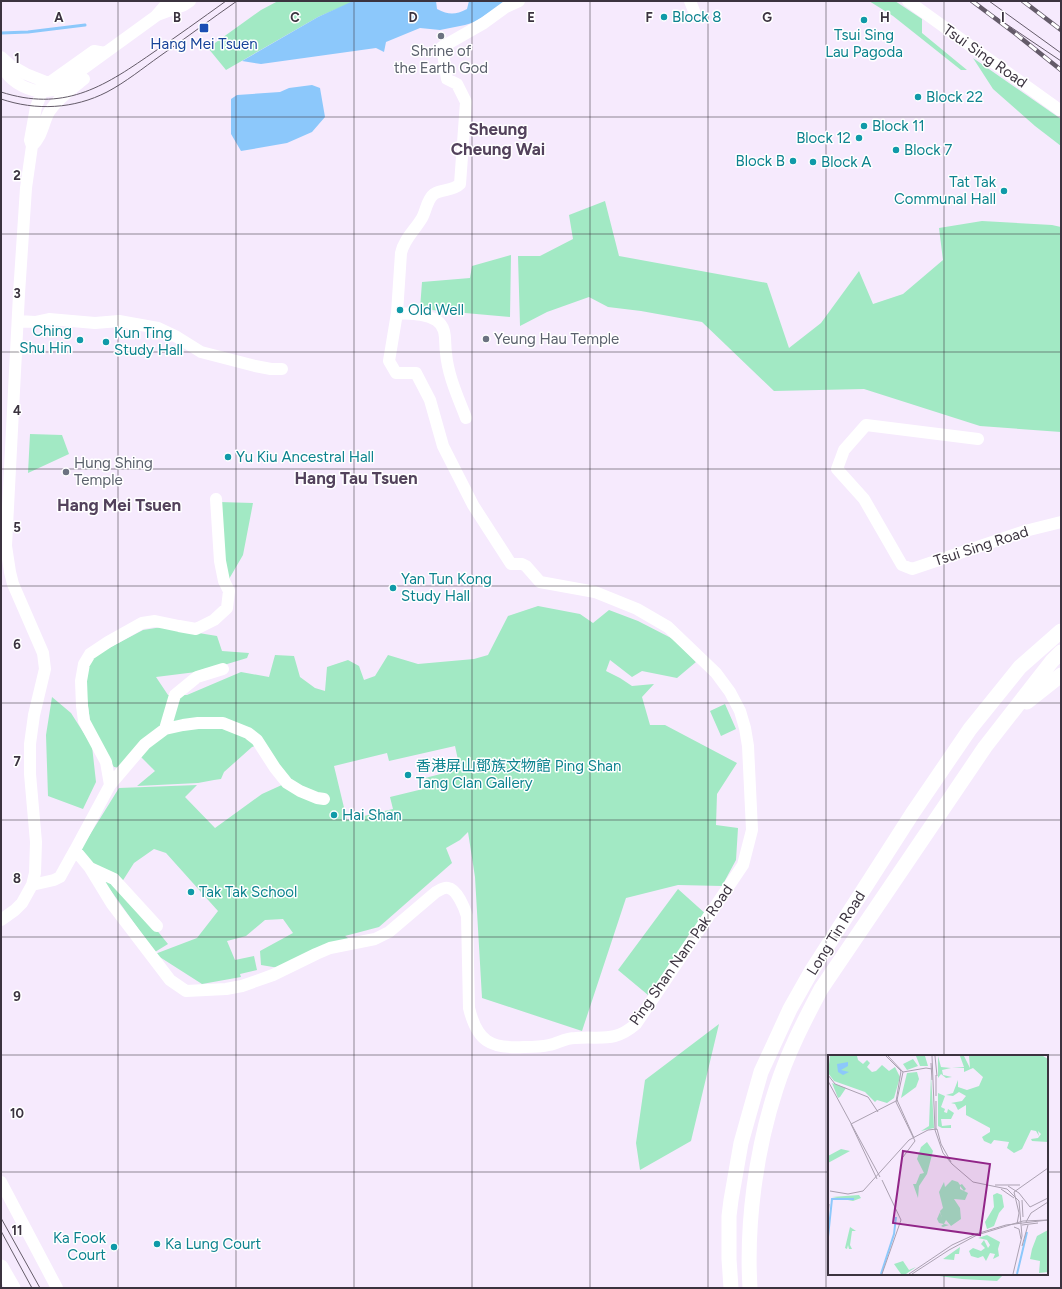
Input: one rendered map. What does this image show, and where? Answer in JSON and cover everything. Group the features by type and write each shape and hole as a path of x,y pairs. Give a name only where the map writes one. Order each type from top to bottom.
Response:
{"main road":[{"path":"1020,666 1061,621"},
{"name":"Long Tin Road","path":"731,1288 729,1260 730,1200 741,1143 761,1072 790,1009 812,970 912,814 970,729 1020,666 1061,631"},
{"name":"Long Tin Road","path":"750,1288 748,1260 752,1203 761,1144 776,1089 801,1029 821,989 981,753 1004,721 1052,661 1061,652"},
{"path":"1004,721 1061,675"},
{"path":"1,1267 13,1288"}],"street":[{"path":"1,920 15,910 22,902 32,884 36,860 30,774 30,744 34,715 45,669 43,653 11,578 6,546 26,188 32,146 30,140 36,107 94,51 105,53 156,16 169,1"},
{"path":"156,16 184,5 190,1"},
{"path":"466,418 450,374 446,353 446,332 436,320 415,314 397,313 401,253 403,246 421,219 431,197 435,193 456,188 460,184 466,102 457,84 448,79 442,47 519,1"},
{"name":"Tsui Sing Road","path":"908,1 1061,111"},
{"path":"1,64 10,77 21,85 35,90 54,89 104,64 105,53"},
{"path":"1,57 26,74 54,89"},
{"path":"32,146 37,141 50,111 54,89"},
{"name":"Ping Shan Nam Pak Road","path":"74,850 90,868 112,904 170,980 186,991 226,989 242,986 272,975 330,948 375,939 389,932 436,892 448,888 453,890 464,906 467,916 469,1008 472,1020 478,1032 485,1040 497,1045 511,1048 547,1046 574,1038 606,1038 620,1035 628,1031 636,1024 743,865 748,851 752,830 748,746 740,711 730,692 716,673 668,627 637,609 595,592 540,582 526,566 522,564 511,564 473,505 443,446 430,400 416,373 396,373 389,361 397,313"},
{"path":"18,321 35,322 49,319 95,323 119,321 158,328 177,337 201,352 255,366 271,369 282,369"},
{"name":"Tsui Sing Road","path":"978,439 866,425 844,450 837,469 864,499 902,565 912,569 1025,531 1061,522"},
{"path":"110,785 106,762 84,721 81,681 84,664 90,654 142,623 155,621 196,629 214,620 227,608 229,591 224,581 220,561 216,499"},
{"path":"165,729 175,695 197,676 223,669"},
{"path":"32,884 54,880 60,877 110,785 145,744 165,729 198,723 223,723 248,733 257,740 275,768 287,783 300,791 317,798 324,799"},
{"path":"90,868 114,879 157,926"},
{"path":"1,1182 57,1288"}],"green space":[{"path":"278,1 355,1 318,17 226,70 208,48 261,10"},
{"path":"869,1 895,1 922,19 922,33 967,70 961,70 893,16"},
{"path":"973,58 1061,119 1061,146 1035,126 993,89"},
{"path":"605,201 619,256 767,283 789,348 821,323 859,271 873,304 903,294 943,260 939,228 982,221 1052,225 1061,227 1061,432 980,426 864,389 774,391 702,322 641,311 608,307 589,297 547,312 520,326 518,256 540,256 573,239 569,215"},
{"path":"511,255 510,317 420,309 422,282 470,278 472,266"},
{"path":"30,434 62,435 69,454 28,473"},
{"path":"219,502 253,503 243,555 229,579 226,579"},
{"path":"538,606 580,614 593,623 609,610 638,621 675,640 696,662 677,678 642,671 632,677 610,660 606,671 632,686 654,684 642,697 650,725 665,725 737,763 717,794 716,825 738,828 736,860 722,886 678,885 626,898 582,1031 482,998 475,877 468,832 460,840 446,848 452,863 379,927 345,936 355,943 285,969 261,965 260,951 293,933 283,919 265,920 246,936 227,941 235,960 254,956 257,970 240,974 241,977 202,984 155,954 197,938 218,911 166,853 154,849 134,863 120,885 168,944 155,952 81,849 119,788 197,785 185,797 215,828 262,794 284,784 255,746 224,772 221,779 198,783 137,786 155,771 140,756 126,769 114,767 102,749 90,721 85,683 88,668 94,656 143,630 162,627 217,636 222,651 249,653 247,658 204,671 156,677 168,695 187,695 241,672 269,677 275,655 294,656 300,677 315,688 325,691 327,667 348,660 359,666 364,680 375,676 388,655 418,664 474,659 488,655 508,616","holes":["455,746 460,769 425,778 427,788 390,797 393,809 347,820 334,766 387,753 389,761"]},
{"path":"52,697 71,713 92,746 96,782 83,809 48,796 46,735"},
{"path":"725,704 736,729 721,736 710,711"},
{"path":"678,889 707,915 648,995 618,970"},
{"path":"719,1024 691,1141 640,1170 636,1143 645,1080"},
{"path":"932,1275 1003,1275 997,1281 962,1279"}],"water":[{"path":"353,1 436,1 437,9 452,14 467,9 469,1 506,1 475,22 440,30 420,28 386,42 384,52 376,48 261,64 242,61 318,17"},
{"path":"312,85 320,88 325,117 312,132 287,143 241,151 231,134 231,99 237,95 280,92 289,88"}],"waterway":[{"path":"1,33 28,32 85,25"}],"tram line":[{"path":"1,92 23,98 44,99 63,98 81,93 116,77 179,35 226,1"},
{"path":"1,99 14,103 41,107 68,105 94,98 128,79 237,1"},
{"path":"989,1 1061,53"},
{"path":"981,7 1061,61"},
{"path":"1,1218 40,1288"},
{"path":"1,1231 32,1288"}],"railway":[{"path":"972,1 1061,70"},
{"path":"1023,1 1061,30"}],"place":[{"name":"Block 8","path":"664,17"},
{"name":"Tsui Sing Lau Pagoda","path":"864,20"},
{"name":"Hang Mei Tsuen","path":"204,28"},
{"name":"Shrine of the Earth God","path":"441,36"},
{"name":"Block 22","path":"918,97"},
{"name":"Block 11","path":"864,126"},
{"name":"Block 12","path":"859,138"},
{"name":"Block 7","path":"896,150"},
{"name":"Block B","path":"793,161"},
{"name":"Block A","path":"813,162"},
{"name":"Tat Tak Communal Hall","path":"1004,191"},
{"name":"Old Well","path":"400,310"},
{"name":"Yeung Hau Temple","path":"486,339"},
{"name":"Ching Shu Hin","path":"80,340"},
{"name":"Kun Ting Study Hall","path":"106,342"},
{"name":"Yu Kiu Ancestral Hall","path":"228,457"},
{"name":"Hung Shing Temple","path":"66,472"},
{"name":"Yan Tun Kong Study Hall","path":"393,588"},
{"name":"香港屏山鄧族文物館 Ping Shan Tang Clan Gallery","path":"408,775"},
{"name":"Hai Shan","path":"334,815"},
{"name":"Tak Tak School","path":"191,892"},
{"name":"Ka Lung Court","path":"157,1244"},
{"name":"Ka Fook Court","path":"114,1247"}],"district":[{"name":"Sheung Cheung Wai","path":"498,139"},
{"name":"Hang Tau Tsuen","path":"356,478"},
{"name":"Hang Mei Tsuen","path":"119,505"}]}
